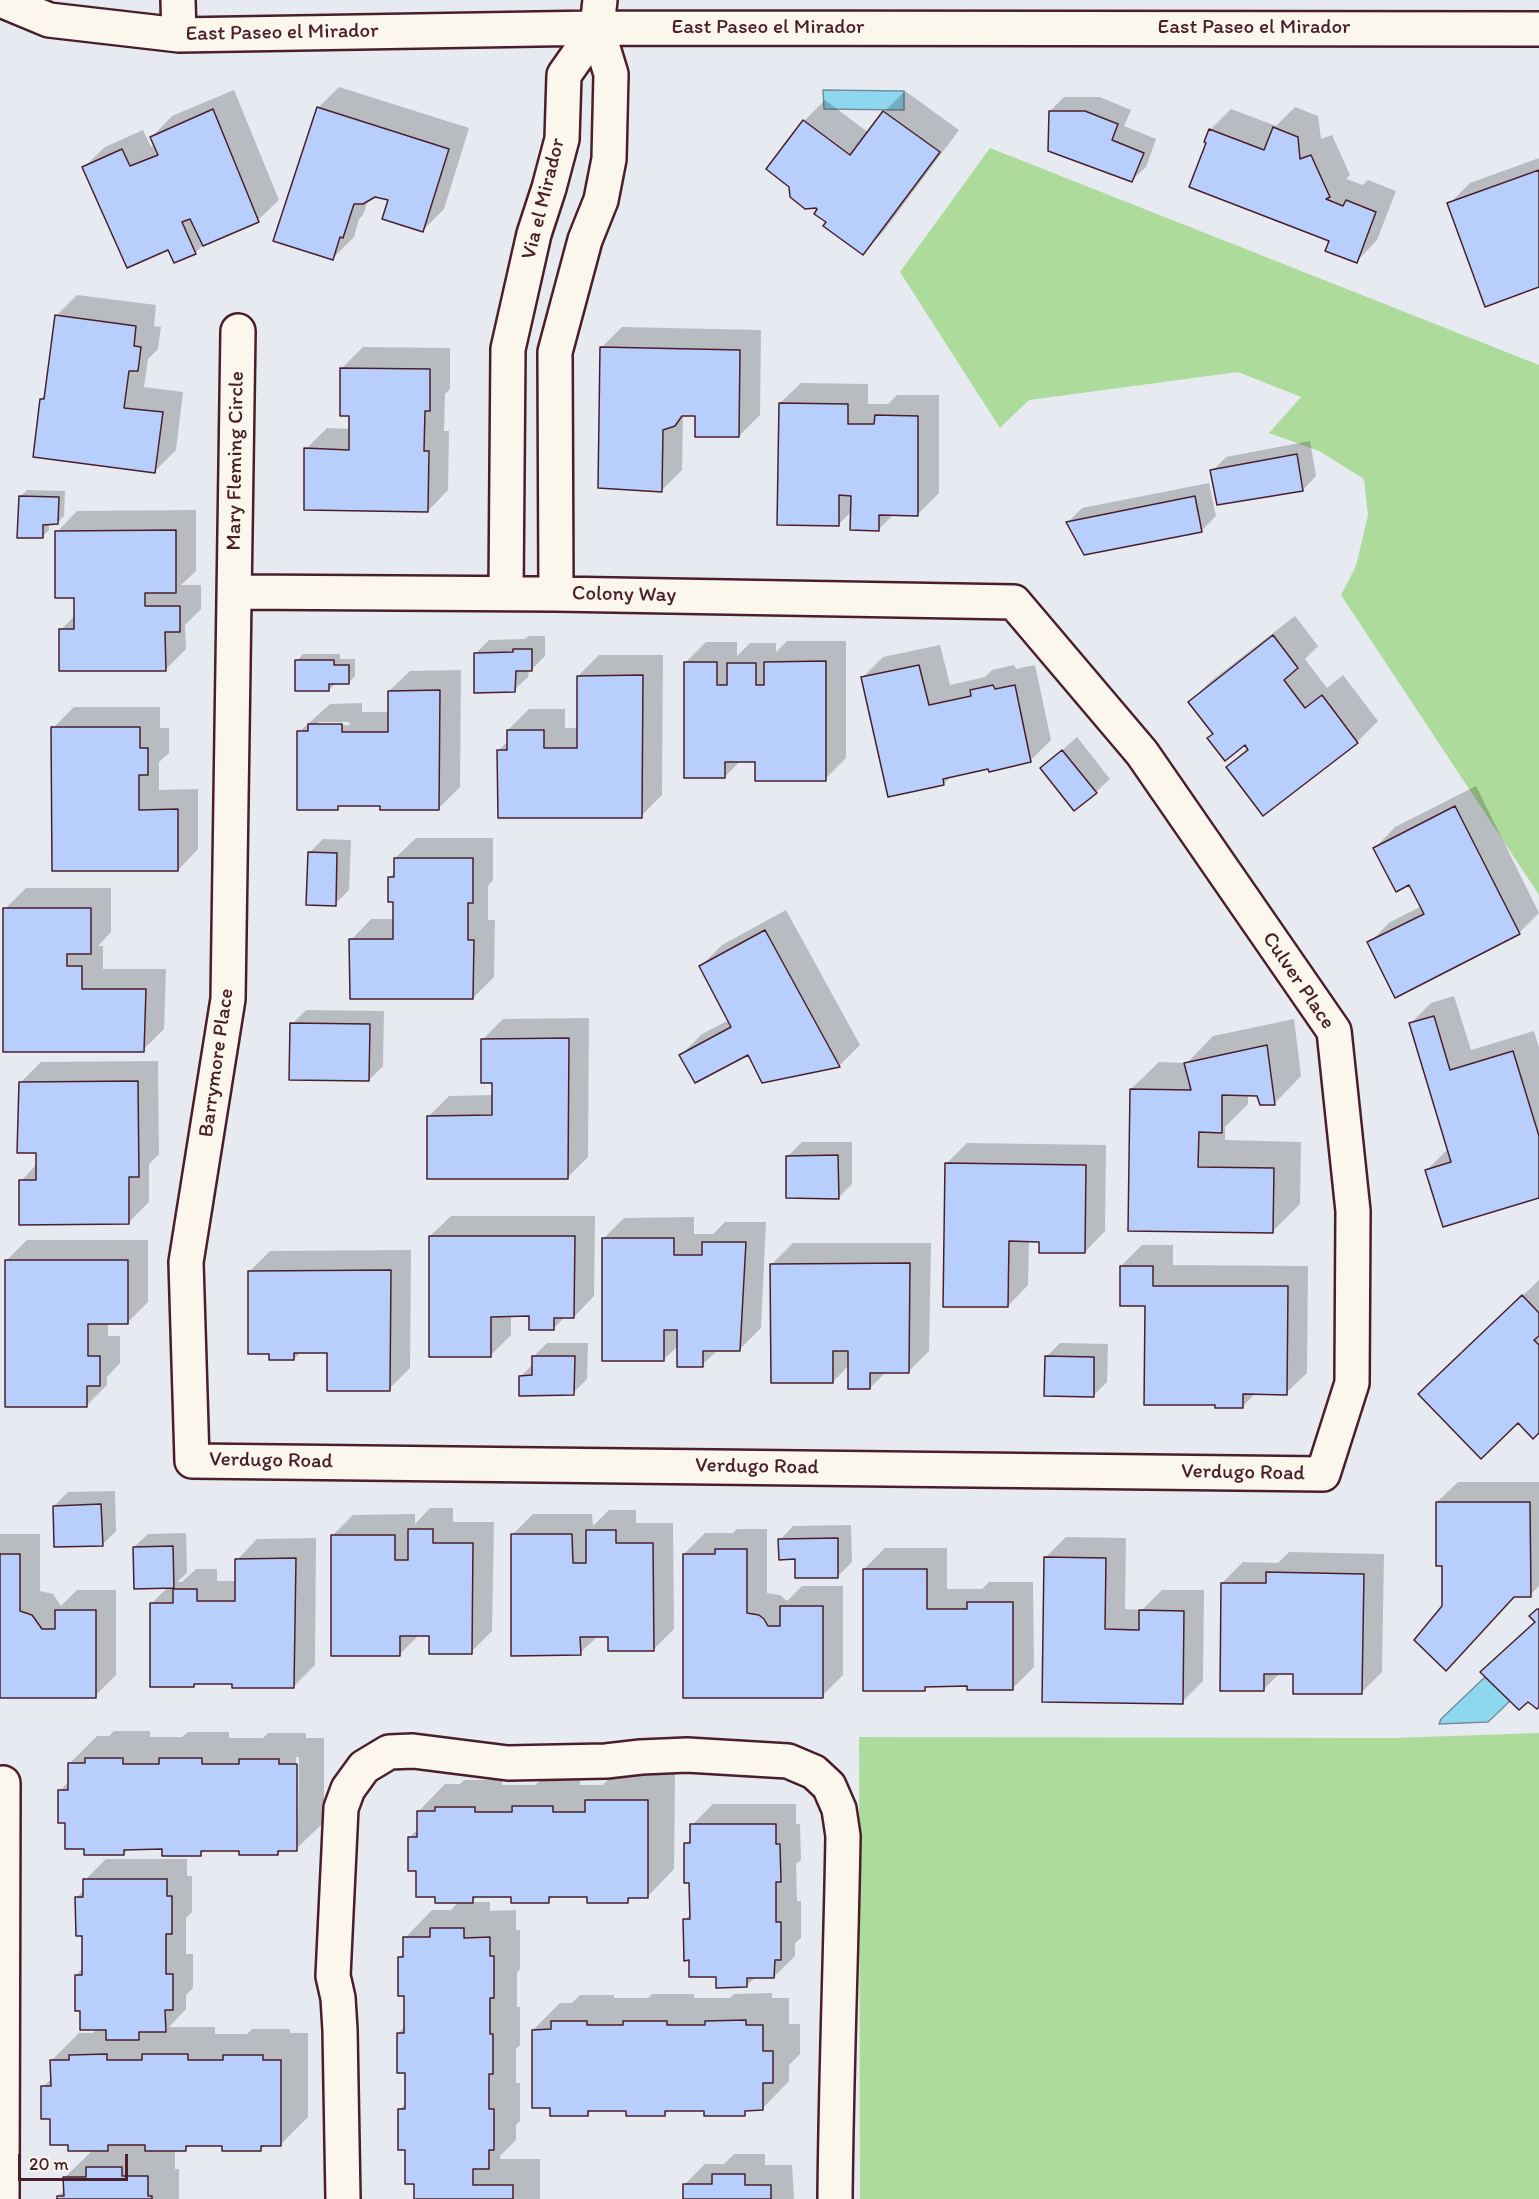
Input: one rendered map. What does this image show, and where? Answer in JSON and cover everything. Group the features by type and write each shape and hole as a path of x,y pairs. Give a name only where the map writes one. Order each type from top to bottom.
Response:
{"street":[{"name":"East Paseo el Mirador","path":"1,0 50,20 179,34 598,14 1539,29"},
{"path":"178,0 179,34"},
{"path":"556,594 555,352 585,240 601,200 609,159 611,74 598,14"},
{"name":"Via el Mirador","path":"506,593 508,349 534,234 549,188 561,139 564,75 598,14"},
{"name":"Mary Fleming Circle","path":"234,592 238,331"},
{"name":"Colony Way","path":"234,592 506,593 1014,602"},
{"name":"Barrymore Place","path":"192,1461 186,1263 228,999 234,592"},
{"name":"Culver Place","path":"1014,602 1142,753 1334,1031 1353,1211 1352,1383 1323,1474"},
{"name":"Verdugo Road","path":"192,1461 1323,1474"},
{"path":"343,2199 340,2030 338,1998 333,1976 342,1808 348,1789 364,1767 389,1752 414,1751 508,1763 606,1761 687,1755 788,1761 814,1772 829,1786 839,1809 843,1836 840,2005 836,2060 835,2199"},
{"path":"2,2199 3,1783"}],"green space":[{"path":"990,148 1539,365 1539,895 1341,595 1356,566 1368,515 1364,479 1319,451 1269,433 1301,397 1238,372 1029,400 1000,428 900,272"},
{"path":"1539,1733 1539,2199 860,2199 859,1737 1394,1738"}],"water":[{"path":"823,90 904,91 904,110 824,109"},
{"path":"1485,1677 1510,1701 1488,1722 1439,1724 1441,1719"}],"building":[{"path":"317,107 449,149 423,232 382,219 388,200 375,197 363,204 354,204 333,260 273,241"},
{"path":"213,109 259,222 203,246 190,219 182,222 196,254 174,263 168,250 127,268 82,167 122,149 130,166 158,155 150,137"},
{"path":"883,111 940,152 863,255 823,226 826,222 814,214 816,208 805,209 790,197 789,187 766,169 803,120 850,155"},
{"path":"1049,111 1085,111 1118,124 1112,140 1144,153 1132,182 1048,151"},
{"path":"1273,127 1298,137 1300,159 1311,155 1330,197 1326,199 1343,206 1346,200 1376,212 1357,263 1325,251 1329,241 1189,187 1209,129 1264,150"},
{"path":"1539,170 1539,287 1485,307 1447,203"},
{"path":"55,315 136,326 134,346 141,347 138,371 129,371 124,408 163,412 155,473 33,457 40,399 44,399"},
{"path":"600,347 740,350 739,437 695,437 695,416 682,416 675,426 663,430 662,492 598,488"},
{"path":"340,368 430,369 430,411 425,411 424,451 429,451 428,512 304,510 304,448 349,450 349,416 340,416"},
{"path":"779,403 848,404 848,424 874,424 875,415 918,416 918,516 879,515 879,531 850,530 851,496 839,495 839,526 777,525"},
{"path":"1297,454 1303,491 1217,505 1210,470"},
{"path":"19,496 59,497 58,524 43,525 43,538 17,538"},
{"path":"1195,496 1202,532 1084,555 1066,522"},
{"path":"176,530 176,593 145,593 145,606 180,606 180,632 165,632 166,671 59,671 59,629 74,629 74,598 55,598 55,531"},
{"path":"1273,635 1298,668 1284,680 1305,708 1322,695 1358,743 1263,816 1226,767 1248,750 1245,745 1225,761 1207,738 1213,734 1188,702"},
{"path":"513,649 532,649 532,671 516,671 515,692 474,693 474,653 513,652"},
{"path":"295,660 334,660 334,665 349,665 349,684 329,684 329,691 295,691"},
{"path":"826,661 826,781 755,781 755,762 725,762 725,778 684,778 684,662 717,662 717,685 727,685 727,663 756,663 756,685 764,685 764,662"},
{"path":"919,665 929,705 971,696 970,690 993,685 995,689 1015,685 1031,762 989,772 988,769 943,779 944,785 888,797 861,677"},
{"path":"643,675 642,818 498,818 497,750 507,750 507,730 544,730 544,748 577,748 577,676"},
{"path":"440,690 439,810 380,810 380,806 338,806 338,810 297,810 297,731 308,731 308,724 342,724 342,732 388,732 388,691"},
{"path":"51,727 140,727 140,748 148,748 148,775 139,775 139,810 178,809 178,871 52,871"},
{"path":"1062,750 1097,793 1074,811 1040,768"},
{"path":"1455,806 1520,934 1395,998 1367,942 1424,914 1409,885 1396,892 1373,848"},
{"path":"308,852 337,853 336,906 306,905"},
{"path":"394,858 473,858 473,903 468,903 468,940 474,940 473,999 350,999 349,939 393,939 393,902 388,902 388,877 394,877"},
{"path":"3,908 91,908 91,954 67,954 67,966 82,966 82,989 146,989 144,1052 3,1052"},
{"path":"765,930 840,1067 762,1083 748,1055 695,1083 679,1055 731,1027 699,966"},
{"path":"1434,1016 1450,1070 1513,1051 1539,1136 1539,1198 1443,1227 1425,1170 1451,1162 1409,1023"},
{"path":"290,1023 370,1024 369,1081 289,1080"},
{"path":"569,1038 568,1179 427,1179 427,1116 492,1115 492,1083 481,1083 481,1039"},
{"path":"1267,1045 1275,1105 1260,1105 1257,1096 1222,1095 1222,1133 1199,1132 1198,1167 1274,1168 1273,1233 1128,1231 1130,1089 1191,1090 1184,1063"},
{"path":"138,1081 139,1177 129,1177 129,1224 19,1225 19,1180 36,1180 36,1153 17,1153 19,1082"},
{"path":"838,1155 839,1199 786,1198 786,1156"},
{"path":"945,1163 1086,1165 1085,1253 1039,1253 1039,1242 1009,1241 1008,1307 943,1307"},
{"path":"429,1236 575,1236 574,1318 554,1318 554,1330 529,1330 529,1316 491,1317 491,1357 429,1357"},
{"path":"602,1238 674,1238 674,1255 702,1255 702,1242 746,1242 740,1351 703,1351 703,1367 677,1367 677,1330 664,1330 664,1361 602,1361"},
{"path":"5,1260 128,1260 128,1324 88,1324 88,1356 100,1356 100,1386 87,1386 87,1407 5,1407"},
{"path":"910,1263 909,1373 870,1373 870,1389 848,1389 848,1351 833,1351 833,1383 771,1383 770,1264"},
{"path":"1120,1266 1153,1266 1153,1286 1288,1286 1287,1395 1243,1394 1243,1408 1215,1408 1215,1405 1144,1405 1145,1306 1120,1306"},
{"path":"391,1270 390,1391 327,1391 327,1353 294,1353 294,1360 269,1360 269,1354 248,1354 248,1271"},
{"path":"1522,1295 1539,1313 1539,1336 1534,1340 1539,1345 1539,1433 1533,1439 1518,1423 1481,1459 1418,1394"},
{"path":"532,1356 575,1356 574,1395 519,1396 519,1376 532,1375"},
{"path":"1045,1356 1094,1357 1094,1397 1044,1396"},
{"path":"1436,1502 1530,1502 1531,1597 1514,1597 1446,1671 1414,1640 1442,1606 1442,1566 1436,1566"},
{"path":"101,1504 103,1546 54,1547 53,1506"},
{"path":"408,1529 433,1529 433,1543 473,1543 472,1654 429,1654 429,1636 400,1636 400,1656 331,1656 331,1535 395,1535 395,1560 408,1560"},
{"path":"586,1530 616,1530 616,1543 653,1543 654,1651 608,1651 608,1637 580,1637 581,1655 511,1656 511,1534 572,1534 573,1563 586,1563"},
{"path":"838,1538 838,1578 795,1578 795,1559 779,1560 778,1539"},
{"path":"173,1546 174,1588 134,1589 133,1547"},
{"path":"715,1549 747,1549 747,1613 759,1615 768,1626 780,1626 780,1606 823,1606 823,1698 683,1698 683,1554 715,1554"},
{"path":"0,1554 20,1554 20,1611 32,1615 42,1629 55,1629 55,1610 96,1610 96,1698 0,1698"},
{"path":"1044,1557 1106,1558 1105,1629 1139,1630 1139,1610 1184,1611 1183,1704 1042,1702"},
{"path":"296,1558 294,1688 232,1688 232,1684 150,1687 150,1603 173,1603 173,1589 197,1589 197,1601 235,1601 235,1559"},
{"path":"863,1569 927,1569 927,1609 967,1609 967,1602 1013,1602 1013,1690 967,1690 967,1686 925,1687 925,1691 863,1691"},
{"path":"1266,1572 1364,1574 1362,1694 1293,1694 1293,1674 1264,1674 1264,1691 1220,1691 1221,1583 1266,1583"},
{"path":"1539,1609 1539,1707 1537,1709 1528,1702 1519,1710 1480,1672 1535,1622 1529,1616"},
{"path":"85,1758 123,1758 123,1764 159,1764 159,1758 202,1758 202,1764 239,1764 239,1759 279,1759 279,1764 297,1764 297,1851 278,1851 278,1855 239,1855 239,1851 201,1851 201,1856 162,1856 162,1849 124,1850 124,1855 84,1855 84,1849 65,1849 65,1823 58,1823 58,1790 68,1790 68,1763 85,1763"},
{"path":"585,1800 648,1800 648,1898 628,1898 628,1903 587,1903 587,1897 549,1897 549,1903 511,1903 511,1897 473,1897 473,1903 435,1903 435,1897 416,1897 416,1871 408,1871 408,1837 417,1837 417,1811 435,1811 435,1807 475,1807 475,1812 512,1812 512,1806 553,1806 553,1812 585,1812"},
{"path":"690,1824 776,1824 776,1844 780,1844 781,1882 776,1882 776,1922 781,1922 781,1960 775,1960 774,1978 747,1978 747,1987 716,1988 716,1977 689,1977 689,1960 684,1961 683,1919 690,1919 689,1883 684,1883 684,1843 690,1843"},
{"path":"83,1879 167,1879 167,1896 172,1896 172,1934 166,1934 166,1974 173,1974 173,2010 165,2010 166,2032 139,2032 139,2040 106,2040 106,2030 80,2030 80,2011 75,2011 75,1975 82,1975 82,1936 76,1936 75,1897 83,1897"},
{"path":"430,1928 464,1928 464,1938 490,1937 490,1956 494,1956 494,1998 490,1998 493,2074 489,2074 489,2109 494,2109 494,2150 489,2150 489,2169 473,2169 473,2185 513,2185 513,2199 414,2199 414,2184 405,2184 405,2150 398,2150 398,2109 405,2109 405,2073 397,2073 397,2033 404,2033 404,1996 398,1996 398,1957 403,1957 403,1937 430,1937"},
{"path":"746,2020 746,2025 763,2025 763,2051 773,2051 773,2083 763,2083 763,2110 745,2111 745,2116 704,2116 704,2111 665,2111 665,2116 626,2116 626,2111 588,2111 588,2116 550,2116 550,2108 532,2108 532,2030 551,2029 551,2021 587,2021 587,2025 623,2025 623,2021 667,2021 667,2025 705,2025 705,2021"},
{"path":"107,2054 107,2060 142,2060 142,2054 188,2054 188,2060 223,2060 223,2055 263,2055 263,2060 281,2060 281,2146 261,2146 261,2151 222,2151 222,2146 186,2146 186,2151 145,2151 145,2145 108,2145 108,2151 68,2151 68,2145 50,2145 50,2119 41,2119 41,2086 51,2086 50,2060 69,2060 69,2055"},
{"path":"86,2167 122,2167 122,2176 148,2176 148,2196 152,2196 152,2199 57,2199 57,2196 64,2196 63,2177 86,2177"},
{"path":"712,2174 745,2174 745,2185 771,2185 771,2199 683,2199 683,2184 712,2184"}]}
